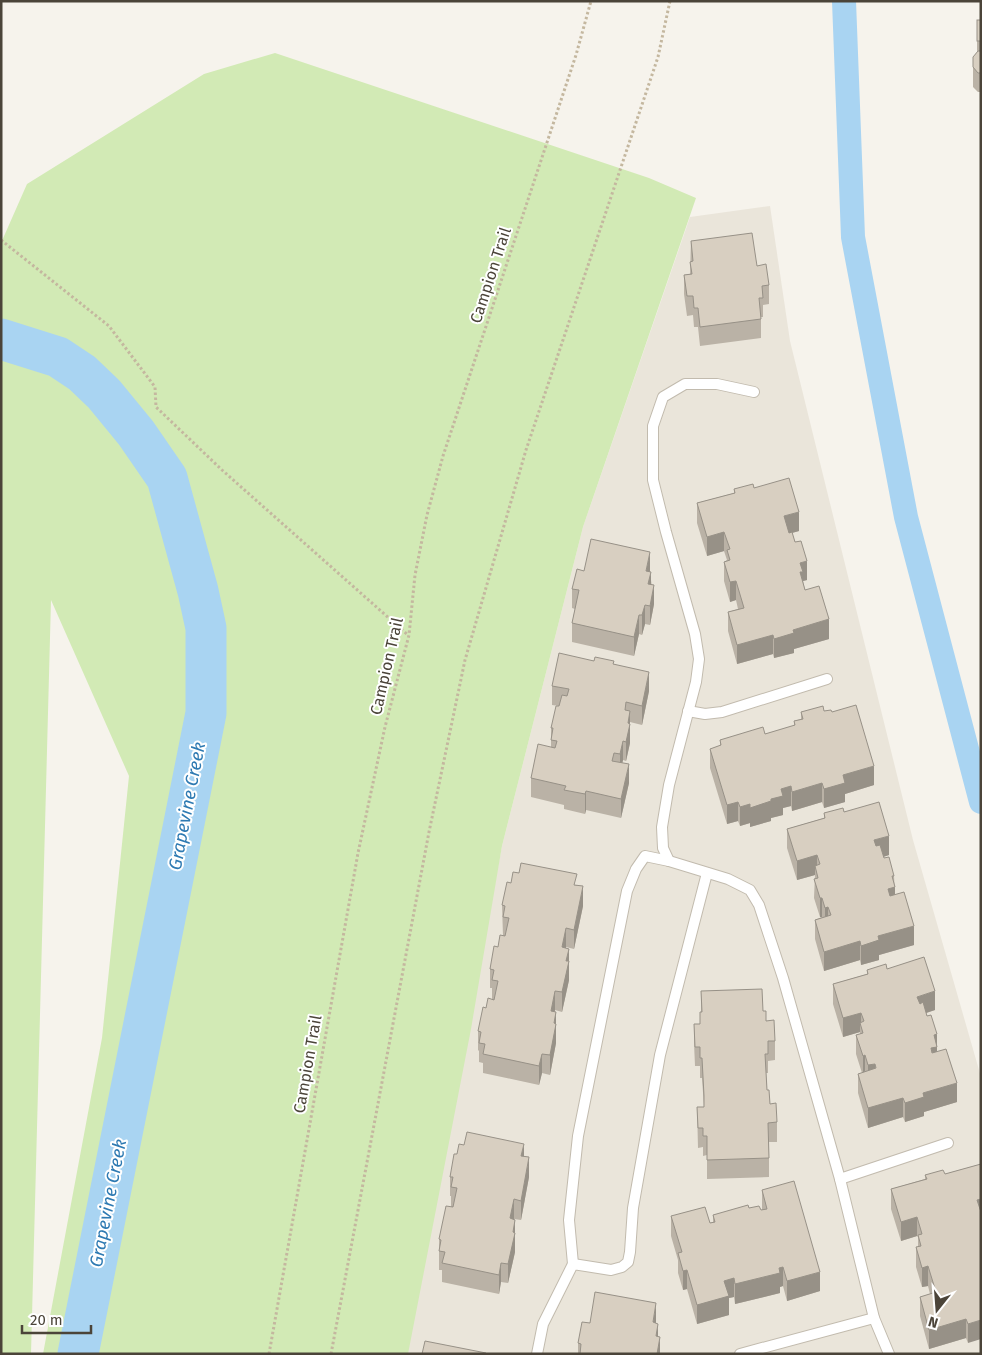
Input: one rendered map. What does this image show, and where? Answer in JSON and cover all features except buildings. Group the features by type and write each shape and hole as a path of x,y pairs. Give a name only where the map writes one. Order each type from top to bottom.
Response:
{"lane":[{"path":"669,861 663,848 662,827 669,785 696,682 699,659 695,634 654,485 653,426 663,397 685,384 717,384 754,392"},
{"path":"688,711 705,714 722,712 827,679"},
{"path":"537,1354 543,1324 574,1264 569,1220 578,1136 627,891 636,869 645,856 669,861 728,879 750,890 759,905 783,978 840,1179 874,1318 889,1354"},
{"path":"574,1264 611,1270 622,1267 628,1262 633,1208 660,1055 707,873"},
{"path":"840,1179 948,1144"},
{"path":"740,1354 874,1318"}],"path":[{"name":"Campion Trail","path":"269,1354 358,853 385,727 409,635 415,575 427,514 443,456 576,55 591,1"},
{"path":"331,1354 427,841 465,660 526,450 658,57 670,1"},
{"path":"1,240 109,326 155,386 156,407 222,470 409,635"}],"shaded area":[{"path":"770,206 790,341 913,840 981,1077 981,1354 407,1354 502,846 583,527 690,217"}],"green space":[{"path":"275,53 649,178 696,198 583,527 502,846 471,1029 408,1354 43,1354 102,1038 129,776 51,600 31,1354 1,1354 1,243 27,184 204,74"}],"waterway":[{"path":"844,1 853,237 906,517 981,802"},
{"name":"Grapevine Creek","path":"1,339 58,357 82,373 104,394 136,433 167,478 198,591 206,628 206,713 78,1354"}]}
